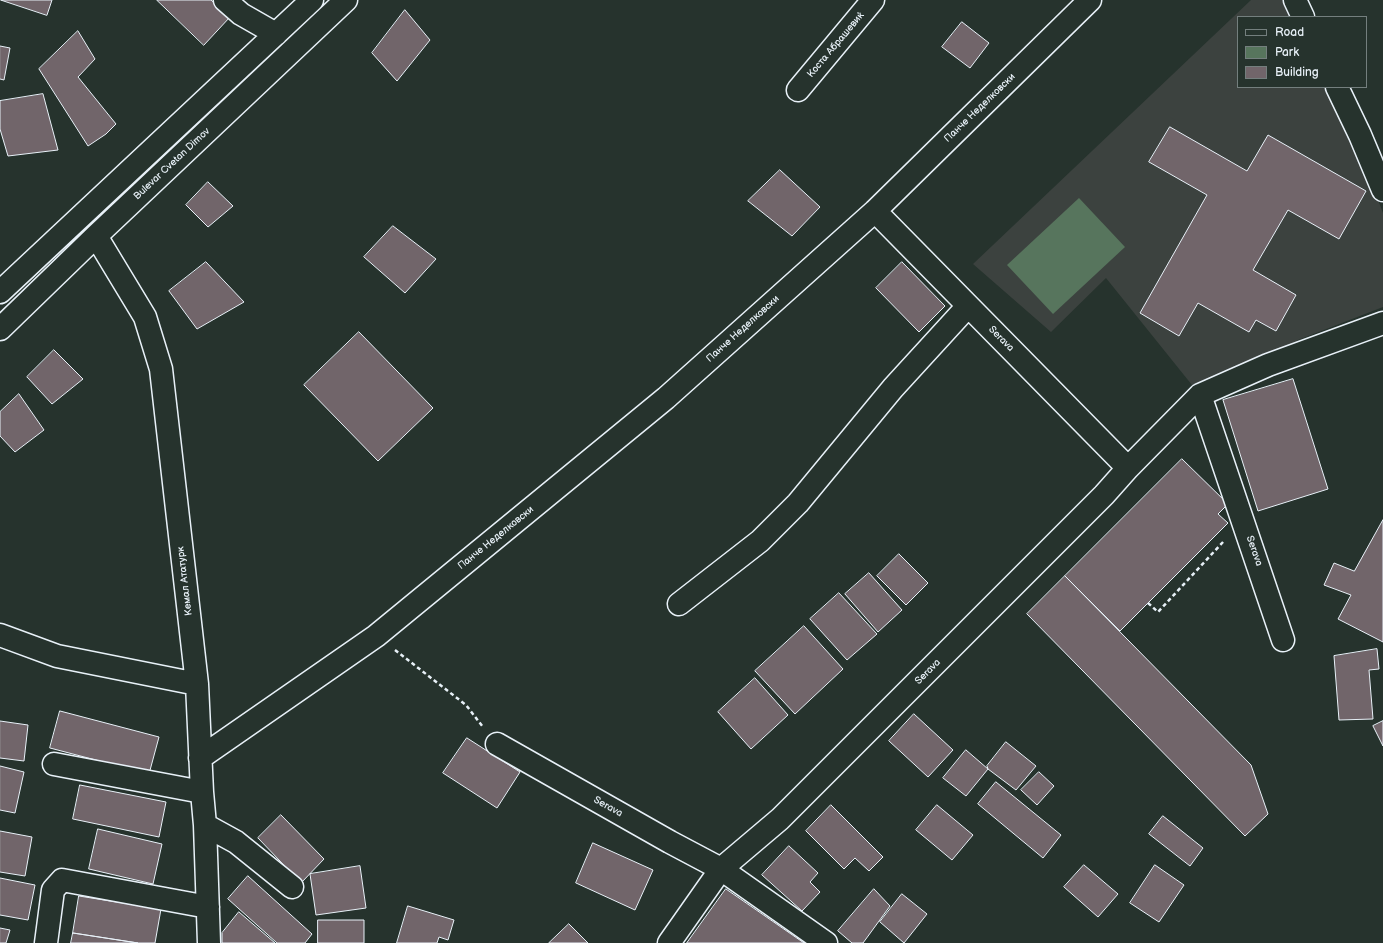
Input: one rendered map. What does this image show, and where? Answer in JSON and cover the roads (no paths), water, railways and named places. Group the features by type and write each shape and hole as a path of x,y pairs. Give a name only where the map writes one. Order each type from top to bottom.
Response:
{"street":[{"path":"225,0 241,14 276,34"},
{"path":"0,292 312,0"},
{"name":"Bulevar Cvetan Dimov","path":"0,329 96,236 346,0"},
{"name":"Коста Абрашевиќ","path":"798,90 873,0"},
{"name":"Панче Неделковски","path":"200,758 376,636 666,398 875,211 1090,0"},
{"path":"1295,0 1303,16"},
{"path":"1337,88 1360,135 1383,190"},
{"name":"Serava","path":"875,211 1128,468"},
{"name":"Кемал Ататурк","path":"96,236 145,317 161,369 197,684 205,825 209,943"},
{"path":"678,604 760,541 798,503 892,388 968,306"},
{"name":"Serava","path":"669,943 721,868 786,814 1098,501 1128,468 1200,395 1268,365 1383,323"},
{"name":"Serava","path":"1200,395 1283,640"},
{"path":"0,635 57,656 197,684"},
{"name":"Serava","path":"497,744 670,842 721,868 826,943"},
{"path":"54,764 202,792"},
{"path":"205,825 236,842 292,887"},
{"path":"46,943 53,890 62,880 208,907"}]}
